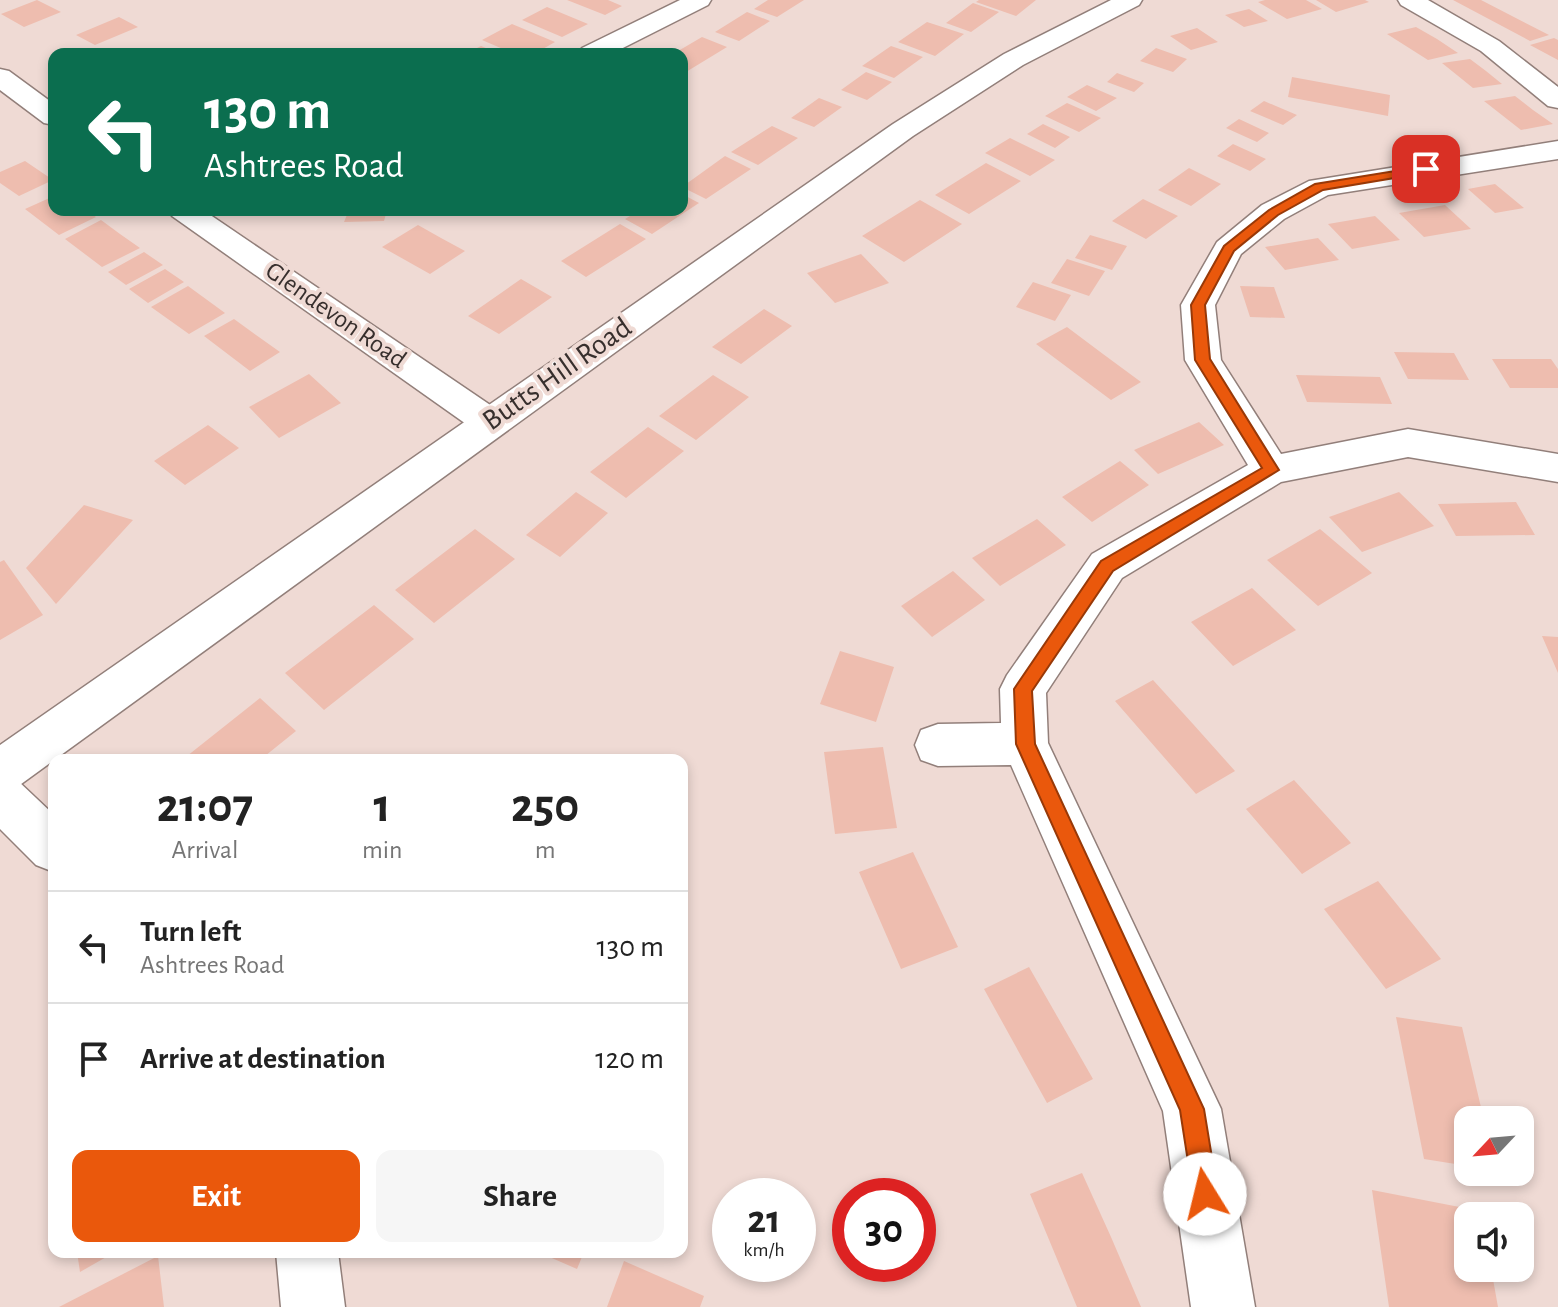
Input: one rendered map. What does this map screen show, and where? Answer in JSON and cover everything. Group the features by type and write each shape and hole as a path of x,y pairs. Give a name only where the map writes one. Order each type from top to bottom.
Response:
{"street":[{"path":"603,48 699,0"},
{"name":"Butts Hill Road","path":"0,772 489,422 966,87 1087,19 1130,0"},
{"path":"1410,0 1490,46 1558,100"},
{"path":"0,77 48,113"},
{"path":"1271,470 1203,360 1198,305 1228,249 1273,212 1320,187 1558,150"},
{"name":"Glendevon Road","path":"206,216 489,422"},
{"path":"1223,1307 1192,1109 1025,744 1023,689 1107,566 1271,470 1408,443 1554,473"},
{"path":"938,745 1025,744"},
{"path":"0,796 48,842"},
{"path":"308,1258 313,1307"}],"building":[{"path":"37,0 61,12 24,27 1,14"},
{"path":"567,0 608,0 622,6 605,15"},
{"path":"768,0 804,0 777,17 754,9"},
{"path":"1036,0 1016,16 976,2"},
{"path":"1306,0 1322,9 1287,19 1258,2"},
{"path":"1316,0 1365,0 1369,2 1336,12"},
{"path":"1453,0 1481,0 1549,35 1530,41"},
{"path":"973,3 999,12 971,32 946,23"},
{"path":"547,7 588,24 562,37 522,20"},
{"path":"1249,9 1268,21 1244,27 1225,15"},
{"path":"747,12 770,21 739,41 715,32"},
{"path":"119,17 138,27 95,45 76,35"},
{"path":"927,22 964,34 935,56 898,42"},
{"path":"512,24 555,42 544,48 501,48 482,40"},
{"path":"1416,27 1458,53 1428,60 1387,34"},
{"path":"1197,28 1218,42 1191,50 1170,36"},
{"path":"702,37 727,47 688,71 688,48 683,48"},
{"path":"1554,38 1558,40 1558,60 1530,45"},
{"path":"891,46 923,57 894,78 862,66"},
{"path":"1156,48 1187,59 1173,72 1140,61"},
{"path":"1470,59 1502,84 1473,88 1442,63"},
{"path":"866,72 892,82 867,100 841,90"},
{"path":"1117,73 1144,83 1134,92 1107,82"},
{"path":"1292,77 1390,95 1388,116 1288,97"},
{"path":"1087,85 1117,98 1096,111 1067,97"},
{"path":"1515,96 1553,124 1521,130 1484,101"},
{"path":"819,98 842,107 814,127 791,118"},
{"path":"1264,101 1297,115 1283,125 1250,111"},
{"path":"1067,103 1101,118 1079,132 1045,116"},
{"path":"1239,119 1269,133 1257,142 1226,128"},
{"path":"1043,124 1070,137 1055,148 1027,134"},
{"path":"772,126 798,138 758,165 731,152"},
{"path":"1010,138 1055,160 1030,176 985,153"},
{"path":"1233,144 1266,159 1250,171 1217,156"},
{"path":"725,156 751,169 706,199 688,190 688,183"},
{"path":"25,161 48,177 48,182 19,196 0,183 0,172"},
{"path":"986,163 1021,181 969,214 935,195"},
{"path":"1189,168 1221,184 1191,206 1158,190"},
{"path":"1495,184 1524,208 1495,213 1468,189"},
{"path":"688,197 699,203 688,210"},
{"path":"48,199 48,216 96,217 59,235 25,209"},
{"path":"1143,199 1178,216 1146,239 1112,221"},
{"path":"920,200 962,224 904,262 862,236"},
{"path":"1445,205 1471,229 1424,237 1399,213"},
{"path":"346,216 385,216 384,221 344,222"},
{"path":"630,216 679,216 652,234 625,219"},
{"path":"1375,216 1400,240 1352,249 1328,224"},
{"path":"101,220 140,248 102,267 65,239"},
{"path":"620,224 646,239 586,277 561,261"},
{"path":"418,225 465,251 430,274 382,247"},
{"path":"1090,235 1127,246 1112,270 1075,258"},
{"path":"1318,238 1339,260 1285,270 1265,247"},
{"path":"144,252 163,265 126,285 108,272"},
{"path":"861,254 889,283 835,303 807,273"},
{"path":"1067,259 1105,271 1089,296 1051,283"},
{"path":"165,269 184,282 148,303 129,289"},
{"path":"521,279 552,297 499,334 468,316"},
{"path":"1033,282 1071,295 1055,321 1016,307"},
{"path":"188,286 225,313 189,334 151,307"},
{"path":"1240,286 1274,287 1285,318 1250,317"},
{"path":"764,309 792,326 741,364 712,347"},
{"path":"234,319 280,352 250,371 204,336"},
{"path":"1067,327 1141,382 1111,400 1036,344"},
{"path":"1394,352 1454,353 1469,380 1408,379"},
{"path":"1492,359 1551,359 1558,369 1558,388 1510,388"},
{"path":"309,374 341,403 279,438 249,407"},
{"path":"713,375 749,397 696,440 659,416"},
{"path":"1296,375 1380,377 1392,404 1307,402"},
{"path":"1199,422 1224,445 1158,474 1134,450"},
{"path":"208,425 239,448 185,485 154,461"},
{"path":"648,427 684,451 626,498 590,472"},
{"path":"1120,461 1149,485 1092,522 1062,497"},
{"path":"576,492 608,513 560,557 526,535"},
{"path":"1399,492 1434,526 1362,552 1329,517"},
{"path":"1516,502 1535,535 1456,536 1438,504"},
{"path":"84,505 133,520 56,604 26,568"},
{"path":"1037,519 1066,545 1000,586 972,558"},
{"path":"475,529 515,559 434,623 395,590"},
{"path":"1320,529 1372,573 1318,606 1267,560"},
{"path":"4,560 43,615 0,640 0,562"},
{"path":"953,571 985,600 932,637 901,606"},
{"path":"1252,588 1296,630 1233,666 1191,622"},
{"path":"374,605 414,639 324,710 285,673"},
{"path":"1542,636 1558,637 1558,673"},
{"path":"840,651 894,667 876,722 820,704"},
{"path":"1153,680 1235,771 1196,794 1115,701"},
{"path":"260,698 296,731 267,754 190,754"},
{"path":"883,747 897,828 835,834 824,752"},
{"path":"1294,780 1351,843 1302,874 1246,809"},
{"path":"913,852 958,947 901,969 859,872"},
{"path":"1378,881 1441,959 1386,989 1324,909"},
{"path":"1029,967 1093,1079 1047,1103 984,989"},
{"path":"1396,1017 1462,1027 1481,1106 1454,1106 1454,1164 1424,1159"},
{"path":"1082,1173 1141,1307 1077,1307 1030,1194"},
{"path":"1372,1190 1454,1206 1454,1282 1494,1282 1498,1307 1389,1307"},
{"path":"78,1258 104,1258 80,1272"},
{"path":"154,1258 158,1258 164,1307 59,1307"},
{"path":"552,1258 582,1258 577,1269"},
{"path":"624,1261 704,1296 700,1307 607,1307"}],"route":[{"path":"1205,1194 1192,1109 1025,744 1023,689 1107,566 1271,470 1203,360 1198,305 1228,249 1273,212 1320,187 1426,169"}]}
